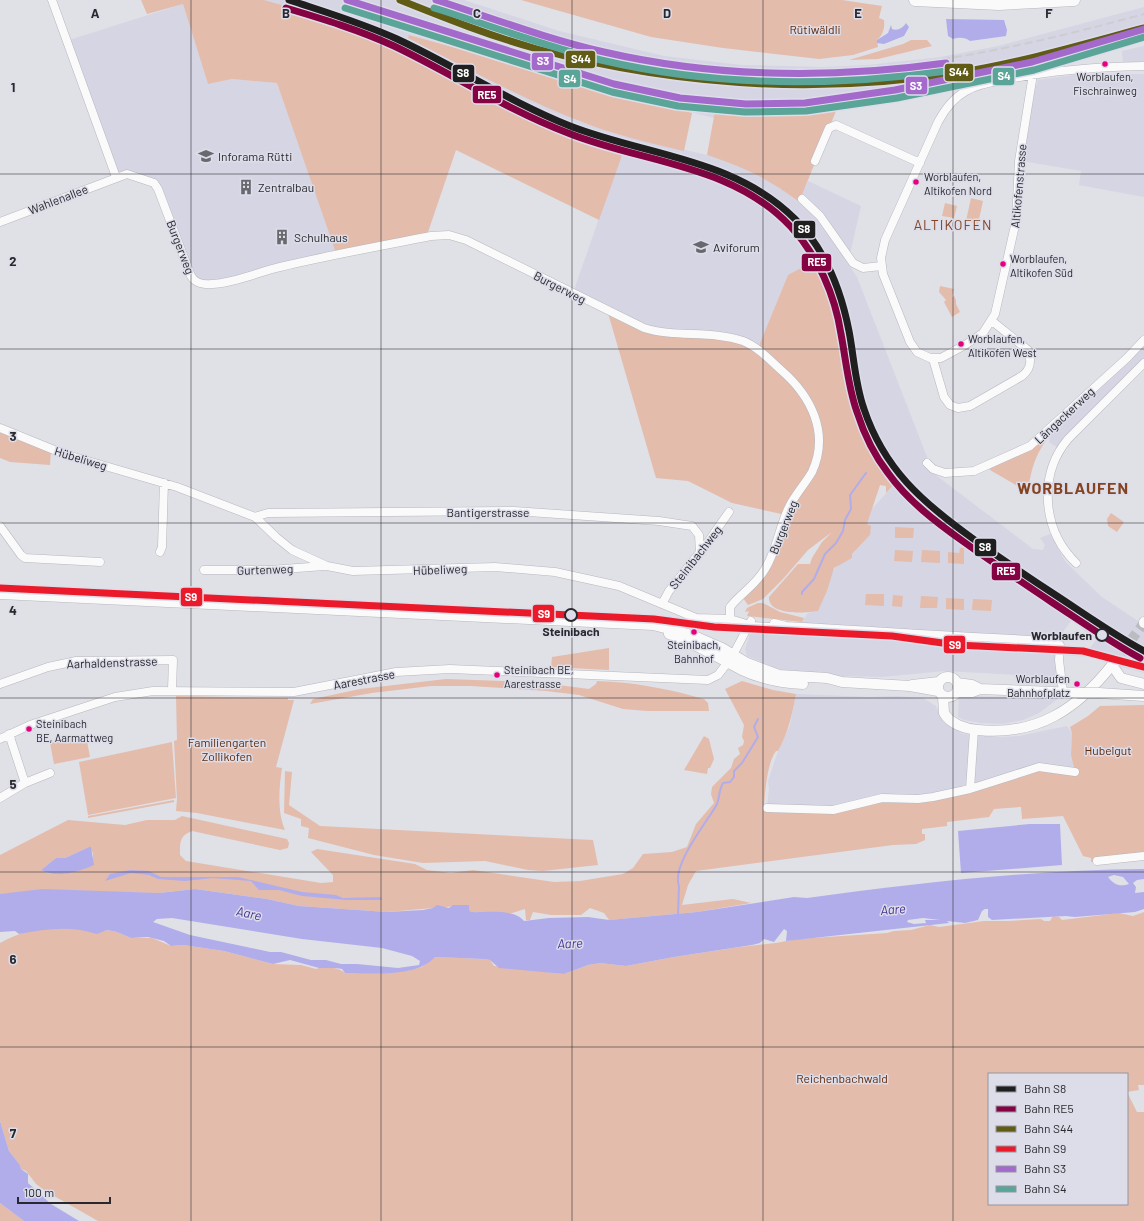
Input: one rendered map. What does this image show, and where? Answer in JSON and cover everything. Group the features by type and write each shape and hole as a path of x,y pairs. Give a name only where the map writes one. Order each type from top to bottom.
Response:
{"highway":[{"path":"915,0 987,4 1074,0"}],"main road":[{"path":"0,594 637,625 688,641 730,659 755,675 778,682 827,685 842,682 910,686 923,682 948,690 972,685 980,689 1144,696"},
{"path":"948,690 952,720 957,725 974,730 1005,731 1046,721 1060,714 1078,702 1112,665 1121,678 1144,684"}],"street":[{"path":"52,0 116,177"},
{"path":"992,321 1028,350 1030,364 1028,370 1022,376 970,406 958,408 950,405 944,397 933,358 921,354 912,345 881,266 883,245 941,116 958,96 980,85 1033,74 1064,70 1144,66"},
{"name":"Altikofenstrasse","path":"933,358 947,356 976,339 986,330 992,321 1016,222 1019,161 1033,74"},
{"path":"814,161 829,128 836,125 920,163"},
{"name":"Burgerweg","path":"116,177 130,174 156,186 161,195 190,276 200,283 213,284 227,282 296,264 431,236 449,235 466,240 644,328 669,333 734,338 750,344 791,379 800,391 818,424 820,444 811,473 787,512 770,562 753,585 732,605 730,609 730,619"},
{"name":"Wahlenallee","path":"0,222 116,177"},
{"path":"802,199 820,216 854,264 863,268 881,266"},
{"name":"Längackerweg","path":"927,463 933,469 944,473 974,471 1030,446 1127,358 1144,340"},
{"path":"1076,563 1061,541 1050,514 1047,492 1051,470 1058,452 1068,439 1144,363"},
{"name":"Hübeliweg","path":"0,428 64,454 164,483 255,517 292,550 327,566 353,571 495,567 549,571 588,578 619,586 696,618 730,619 748,624"},
{"path":"160,552 162,541 164,483"},
{"name":"Bantigerstrasse","path":"255,517 268,513 514,511 659,521 692,526 699,535 700,552"},
{"name":"Steinibachweg","path":"662,604 669,591 729,512"},
{"path":"0,526 19,553 25,558 100,562"},
{"name":"Gurtenweg","path":"204,570 270,570 327,566"},
{"path":"748,624 753,620 771,622 778,625 890,631 945,636 1054,641 1060,645 1059,660 1063,692"},
{"name":"Aarestrasse","path":"0,739 30,725 115,697 142,692 172,690 294,692 396,672 450,668 703,680 715,678 730,659 748,624"},
{"name":"Aarhaldenstrasse","path":"0,684 48,667 76,661 173,660 172,690"},
{"path":"970,789 974,730"},
{"path":"9,734 25,783"},
{"path":"767,808 833,810 877,799 925,798 970,789 1039,767 1075,772"},
{"path":"0,798 25,783 50,773"},
{"path":"1097,861 1144,856"}],"shaded area":[{"path":"264,0 464,0 559,31 664,56 741,65 824,67 868,65 941,57 998,46 1144,7 1144,34 1037,64 943,85 941,88 886,101 876,105 872,104 849,109 799,116 715,111 714,118 410,35 408,37 538,103 581,122 616,134 707,155 741,167 775,184 798,202 808,181 861,206 848,263 857,277 929,462 926,465 937,476 1033,549 1043,550 1045,545 1040,538 1050,534 1065,561 1082,578 1102,597 1144,625 1144,673 1101,661 1103,658 1057,655 1056,677 945,671 882,677 841,676 797,673 776,668 747,656 745,649 750,634 760,631 761,628 797,629 808,613 818,611 827,591 831,573 838,565 852,558 852,554 870,535 867,524 872,509 898,480 883,459 863,416 855,383 847,332 788,275 760,343 759,351 662,332 573,293 624,147 562,127 515,103 289,7","holes":["1074,617 1077,619 1081,628 1096,640 1090,648 1057,647 1060,636"]},
{"name":"Inforama Rütti","path":"183,4 208,84 232,79 277,83 338,256 227,282 196,282 158,189 132,175 116,177 66,41"},
{"path":"1144,46 1144,61 1123,63 1122,51"},
{"path":"1080,74 1144,74 1144,197 1079,185 1081,171 1022,161 1033,89 1035,89 1038,80"},
{"path":"1144,345 1144,359 1065,436 1058,448 1049,442 1051,433"},
{"path":"796,694 923,698 936,706 944,723 963,734 1003,737 1019,736 1067,726 1072,733 1071,755 1075,772 845,808 767,808 769,789 768,781 778,751 790,725"},
{"path":"959,696 1059,698 1039,713 1023,720 1002,724 981,723 964,720 958,717"}],"green space":[{"path":"141,0 264,0 289,7 393,41 562,127 625,147 599,220 456,150 427,235 336,253 277,83 232,79 208,84 183,4 147,14"},
{"name":"Rütiwäldli","path":"521,0 842,0 882,6 879,18 884,20 884,26 882,34 877,40 878,47 853,55 819,59 723,48 651,37"},
{"path":"409,35 692,113 684,151 607,131 560,113 494,82 408,38"},
{"path":"911,40 927,40 932,46 878,59 849,60 903,44"},
{"path":"715,111 799,116 836,111 799,202 777,186 755,174 707,155"},
{"path":"971,198 983,201 978,224 966,221"},
{"path":"945,203 957,206 954,218 942,216"},
{"path":"820,258 827,270 839,301 847,335 856,389 863,416 878,449 898,480 886,493 886,486 880,485 867,524 871,526 870,535 852,554 852,558 834,568 827,591 818,611 789,612 775,607 770,603 769,597 798,564 810,564 822,542 832,532 808,550 783,579 763,599 748,605 743,598 755,587 819,451 786,515 732,503 688,481 656,478 608,313 634,325 723,338 759,351 760,343 788,275"},
{"path":"940,286 954,289 952,297 954,296 960,312 952,317 944,302 946,300 939,292"},
{"path":"0,430 51,450 50,465 10,462 0,458"},
{"path":"1047,431 1048,437 1034,463 1028,492 990,470 988,465 1030,446"},
{"path":"1111,513 1124,522 1117,532 1108,526 1107,519"},
{"path":"895,527 914,528 913,538 895,538"},
{"path":"960,548 964,548 964,564 948,563 948,552 959,553"},
{"path":"895,550 913,551 912,562 894,561"},
{"path":"922,550 940,551 940,563 921,562"},
{"path":"866,594 884,594 884,606 865,605"},
{"path":"893,595 903,596 902,607 892,606"},
{"path":"921,596 938,597 937,608 920,608"},
{"path":"946,598 964,599 964,610 946,609"},
{"path":"973,599 992,600 991,611 972,610"},
{"path":"758,603 763,603 780,612 804,618 802,622 747,616 749,611 745,612 747,608"},
{"path":"609,648 609,670 551,667 552,657"},
{"path":"446,679 535,682 589,689 596,684 597,681 638,684 704,699 708,703 709,711 647,711 623,709 579,695 546,691 471,686 431,686 372,693 310,704 313,699 360,689"},
{"name":"Hubelgut","path":"742,681 773,690 796,694 787,731 778,751 776,751 770,763 764,807 823,810 867,800 918,799 1039,767 1075,772 1071,755 1072,733 1070,727 1088,716 1100,706 1144,705 1144,856 1091,862 1091,858 1083,856 1063,816 1022,819 1021,807 994,809 989,817 947,822 947,826 922,829 922,834 925,834 925,840 916,844 893,845 696,871 688,885 682,905 733,899 751,903 697,912 609,920 604,913 590,908 581,915 551,915 533,912 530,920 526,920 525,909 509,914 471,912 469,911 469,905 387,912 299,906 267,899 195,889 159,893 78,892 0,894 0,855 68,820 125,825 147,820 175,820 182,816 287,839 289,843 288,848 280,850 192,831 182,838 180,843 180,855 186,861 321,883 333,882 333,875 311,852 317,849 415,864 427,870 451,873 473,870 554,882 580,881 623,874 633,868 643,854 672,852 687,847 696,824 714,803 711,794 712,787 731,768 734,759 740,754 738,748 743,745 744,741 742,737 744,725 725,689","holes":["89,847 93,853 93,865 81,869 60,874 47,873 41,870 56,858 65,858"]},
{"name":"Familiengarten Zollikofen","path":"176,696 288,698 288,700 294,700 276,767 282,768 280,807 282,823 285,830 197,813 176,811 177,799 174,741 177,740"},
{"path":"86,736 90,757 54,764 50,743"},
{"path":"704,736 709,739 714,759 710,768 708,768 707,774 684,770"},
{"path":"172,742 176,798 88,815 79,762"},
{"path":"285,771 292,772 289,805 320,826 593,840 598,865 543,871 528,870 485,861 423,863 374,855 308,838 309,828 301,826 301,819 284,813"},
{"path":"174,800 174,802 88,818 88,816"},
{"name":"Reichenbachwald","path":"1144,912 1144,1085 1138,1085 1139,1090 1128,1092 1128,1073 988,1073 988,1205 1128,1205 1128,1094 1137,1112 1144,1112 1144,1221 98,1221 47,1192 36,1184 26,1171 21,1169 20,1165 9,1151 0,1121 0,943 23,933 35,930 47,928 73,928 97,933 107,930 117,932 131,938 152,938 171,946 183,945 224,951 273,964 301,965 316,969 331,967 339,969 345,973 406,971 422,967 435,957 484,959 490,960 494,966 564,974 588,965 600,963 626,966 674,957 797,939 887,933 911,930 930,925 939,927 984,921 1041,919 1044,921 1050,921 1053,916 1059,917 1062,920 1119,913 1133,916"},
{"path":"0,1203 24,1221 0,1221"}],"water":[{"path":"946,19 1004,20 1007,30 1006,36 970,41 962,38 953,39 948,36"},
{"path":"906,23 909,27 904,36 884,44 877,43 877,40 888,33 891,25 892,29 896,30 902,28"},
{"path":"1030,824 1060,824 1062,865 961,873 958,831"},
{"path":"91,847 94,865 67,874 53,874 41,870 56,858 65,858"},
{"name":"Aare","path":"1144,869 1144,879 1137,880 1133,883 1136,887 1135,893 1144,892 1144,909 1135,912 1075,917 1066,916 992,920 988,917 988,909 985,909 982,911 978,920 965,923 947,921 949,923 786,941 787,931 784,929 774,942 764,939 760,943 752,945 626,966 600,963 588,965 564,974 499,968 490,960 484,959 435,957 427,964 405,971 393,973 345,973 342,969 319,968 290,960 273,964 224,951 183,945 171,946 164,941 148,937 131,938 117,932 107,930 97,934 87,931 68,929 48,929 19,934 15,931 0,932 0,894 42,889 159,893 195,889 267,899 299,906 387,912 423,910 433,908 437,905 449,908 453,905 469,905 469,910 471,912 499,912 513,914 524,921 549,918 588,917 609,920 697,912 794,897 807,898 933,882 1102,870","holes":["1114,875 1123,877 1129,884 1115,884 1108,877","172,918 302,939 382,948 412,956 420,961 419,965 398,968 341,964 326,960 311,960 281,952 270,952 190,935 153,922 157,919","923,918 940,920 925,920 926,923 914,924 907,922 908,920"]},
{"path":"130,870 149,871 161,877 238,877 302,892 336,895 343,898 381,897 382,900 347,900 302,896 279,890 259,890 251,881 213,878 185,881 158,879 149,875 131,873 105,881 110,874"},
{"path":"0,1121 9,1151 20,1165 21,1169 28,1174 28,1183 51,1204 79,1221 24,1221 0,1203"}],"waterway":[{"name":"Steinibach","path":"802,594 802,592 814,579 825,554 836,543 843,531 845,520 851,509 850,495 866,473"},
{"name":"Steinibach","path":"678,915 678,878 680,867 691,845 716,806 723,783 730,782 734,777 734,771 742,763 758,737 754,727 758,719"}],"tunnel":[{"path":"1112,665 1144,623"}],"railway":[{"path":"448,0 545,32 618,52 708,67 771,71 834,70 896,66 958,57 1019,45 1144,14"}],"rail line":[{"name":"S8","path":"289,0 384,33 504,95 570,126 717,171 745,183 771,199 795,219 805,230 815,243 830,270 846,316 861,400 872,430 894,467 921,497 954,525 1100,625 1144,651"},
{"name":"S3","path":"347,0 614,84 680,98 746,104 805,103 895,90 1032,62 1144,29"},
{"name":"S44","path":"400,0 502,38 537,49 589,62 695,79 801,85 908,79 962,72 1031,58 1144,28"},
{"name":"S3","path":"436,0 541,35 583,47 646,61 689,67 774,73 817,73 860,72 946,63"},
{"name":"RE5","path":"286,8 381,40 545,124 596,143 714,177 742,190 768,206 801,238 824,277 830,291 838,319 849,383 860,420 874,452 904,493 943,527 975,550 1096,632 1140,658"},
{"name":"S4","path":"345,8 612,92 678,106 745,112 806,111 897,98 1034,70 1144,37"},
{"name":"S4","path":"434,8 538,42 601,60 644,69 687,75 730,80 817,82 860,80 947,71"},
{"name":"S9","path":"0,588 654,619 714,627 892,636 957,645 1083,651 1144,667"}],"place":[{"name":"Worblaufen, Fischrainweg","path":"1105,64"},
{"name":"Inforama Rütti","path":"206,156"},
{"name":"Worblaufen, Altikofen Nord","path":"916,182"},
{"name":"Zentralbau","path":"246,187"},
{"name":"Schulhaus","path":"282,237"},
{"name":"Aviforum","path":"701,247"},
{"name":"Worblaufen, Altikofen Süd","path":"1003,264"},
{"name":"Worblaufen, Altikofen West","path":"961,344"},
{"name":"Steinibach","path":"571,615"},
{"name":"Steinibach, Bahnhof","path":"694,632"},
{"name":"Worblaufen","path":"1102,635"},
{"name":"Steinibach BE, Aarestrasse","path":"497,675"},
{"name":"Worblaufen Bahnhofplatz","path":"1077,684"},
{"name":"Steinibach BE, Aarmattweg","path":"29,729"}],"district":[{"name":"ALTIKOFEN","path":"953,224"},
{"name":"WORBLAUFEN","path":"1073,487"}]}
